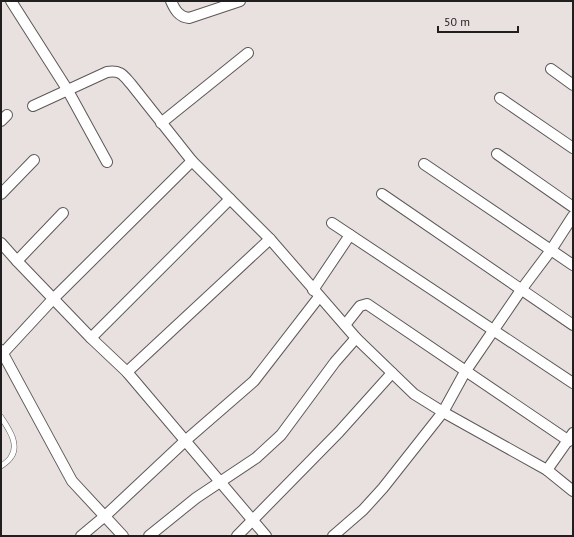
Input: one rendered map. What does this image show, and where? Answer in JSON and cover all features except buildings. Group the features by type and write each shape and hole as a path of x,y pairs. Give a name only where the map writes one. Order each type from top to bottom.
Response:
{"street":[{"path":"11,1 68,89 107,162"},
{"path":"172,1 178,14 183,18 189,18 240,1"},
{"path":"161,123 248,53"},
{"path":"551,69 573,85"},
{"path":"33,106 107,72 116,71 122,74 192,161 270,239 356,338 414,394 443,412 547,470 573,491"},
{"path":"500,98 573,148"},
{"path":"497,154 573,208"},
{"path":"1,194 34,160"},
{"path":"122,536 72,481 2,351 192,161"},
{"path":"424,164 573,265"},
{"path":"382,194 573,325"},
{"path":"91,338 230,199"},
{"path":"17,261 63,214"},
{"path":"333,536 362,510 383,488 443,412 465,372 521,290 551,250 573,216"},
{"path":"332,223 573,383"},
{"path":"81,536 105,516 185,441 254,380 316,293 350,235"},
{"path":"127,372 270,239"},
{"path":"1,243 91,338 127,372 266,536"},
{"path":"345,326 360,306 367,304 465,372 571,437 547,470"},
{"path":"149,536 196,498 256,458 281,435 335,362 356,338"},
{"path":"237,536 339,432 392,372"}],"lane":[{"path":"1,418 14,441 14,449 11,458 1,466"}]}
